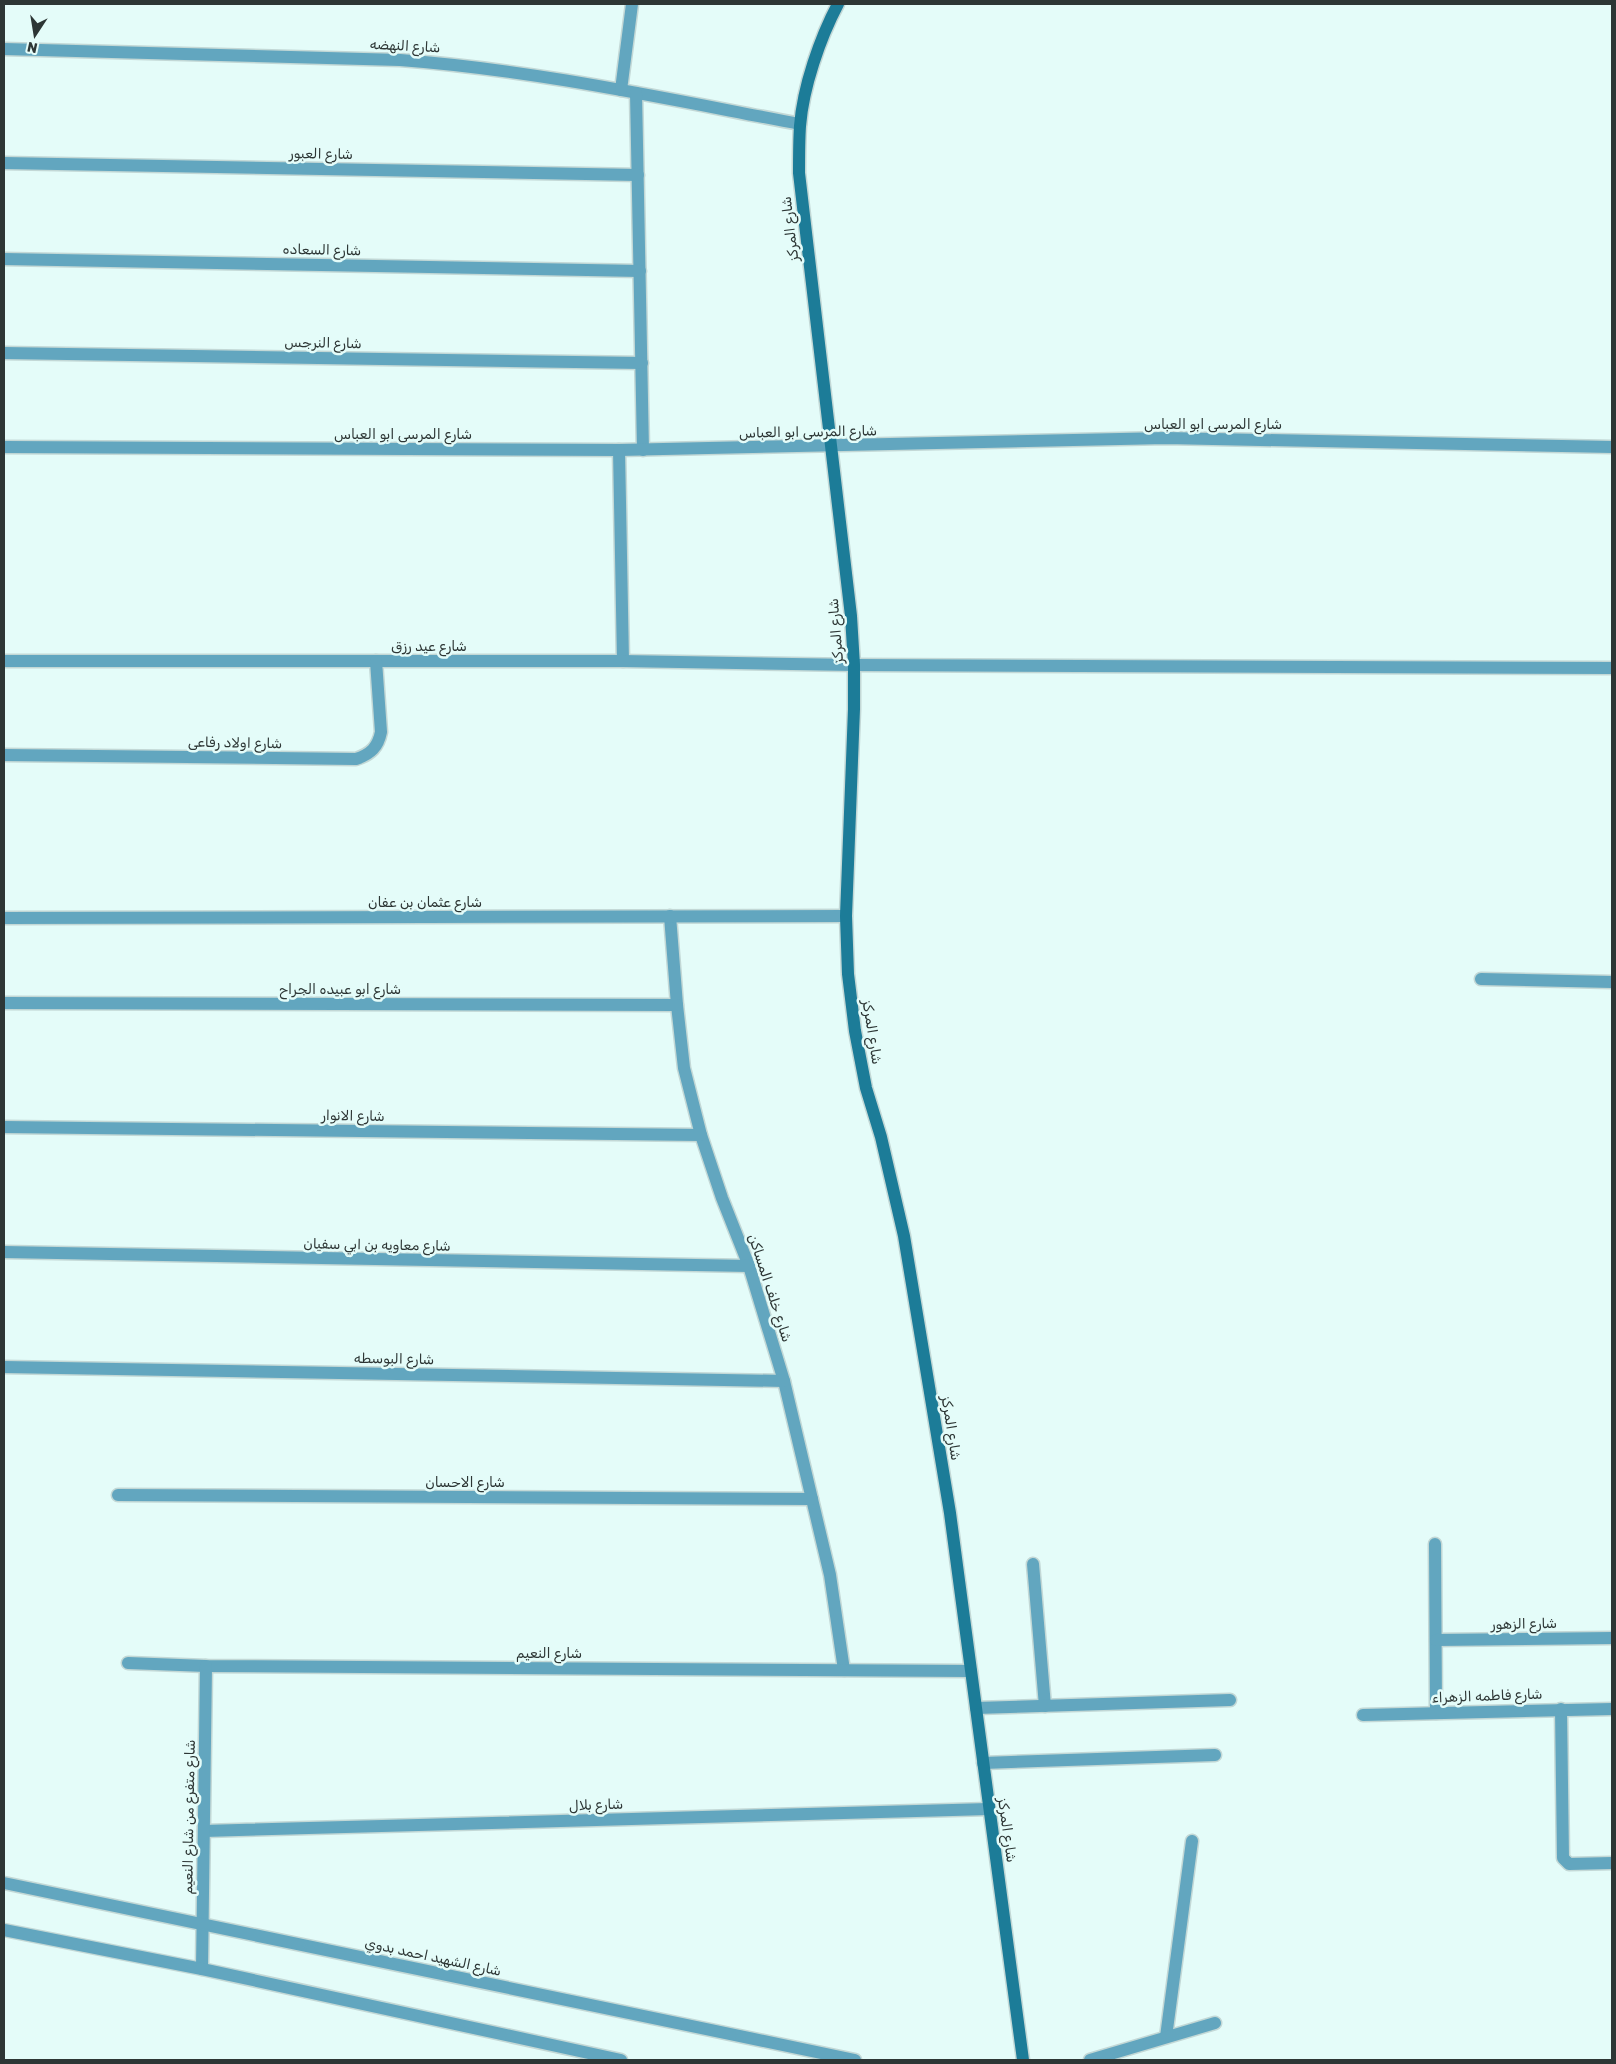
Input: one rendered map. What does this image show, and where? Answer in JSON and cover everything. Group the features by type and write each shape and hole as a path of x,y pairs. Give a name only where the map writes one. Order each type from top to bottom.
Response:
{"main road":[{"name":"شارع المركز","path":"838,4 826,25 810,74 800,124 799,173 850,607 854,665 846,916 848,974 855,1031 866,1088 881,1137 904,1236 950,1513 1023,2060"}],"street":[{"path":"622,90 632,4"},
{"name":"شارع النهضه","path":"4,49 400,60 514,71 800,124"},
{"path":"636,93 643,450"},
{"name":"شارع العبور","path":"4,163 638,175"},
{"name":"شارع السعاده","path":"4,259 640,271"},
{"name":"شارع النرجس","path":"4,353 642,363"},
{"name":"شارع المرسى ابو العباس","path":"4,447 643,450 1166,438 1612,447"},
{"path":"619,450 622,661"},
{"name":"شارع اولاد رفاعى","path":"4,755 356,759 366,756 374,750 380,737 376,661"},
{"name":"شارع عيد رزق","path":"4,662 622,661 854,665 1612,668"},
{"name":"شارع خلف المساكن","path":"670,916 684,1068 701,1135 722,1198 749,1266 784,1381 830,1575 844,1670"},
{"name":"شارع عثمان بن عفان","path":"4,918 846,916"},
{"path":"1481,979 1612,982"},
{"name":"شارع ابو عبيده الجراح","path":"4,1003 677,1005"},
{"name":"شارع الانوار","path":"4,1127 701,1135"},
{"name":"شارع معاويه بن ابي سفيان","path":"4,1252 749,1266"},
{"name":"شارع البوسطه","path":"4,1367 784,1381"},
{"name":"شارع الاحسان","path":"118,1495 812,1498"},
{"path":"1435,1544 1436,1713"},
{"path":"1033,1564 1045,1706"},
{"name":"شارع الزهور","path":"1436,1640 1612,1638"},
{"name":"شارع النعيم","path":"128,1663 206,1666 971,1671"},
{"name":"شارع متفرع من شارع النعيم","path":"202,1969 206,1666"},
{"path":"976,1708 1230,1700"},
{"path":"1561,1709 1563,1858 1569,1864 1612,1863"},
{"name":"شارع فاطمه الزهراء","path":"1363,1715 1612,1709"},
{"path":"982,1763 1215,1755"},
{"name":"شارع بلال","path":"204,1832 990,1809"},
{"path":"1166,2037 1192,1841"},
{"name":"شارع الشهيد احمد بدوي","path":"4,1883 855,2060"},
{"path":"4,1930 202,1969 621,2060"},
{"path":"1090,2060 1215,2023"}]}
